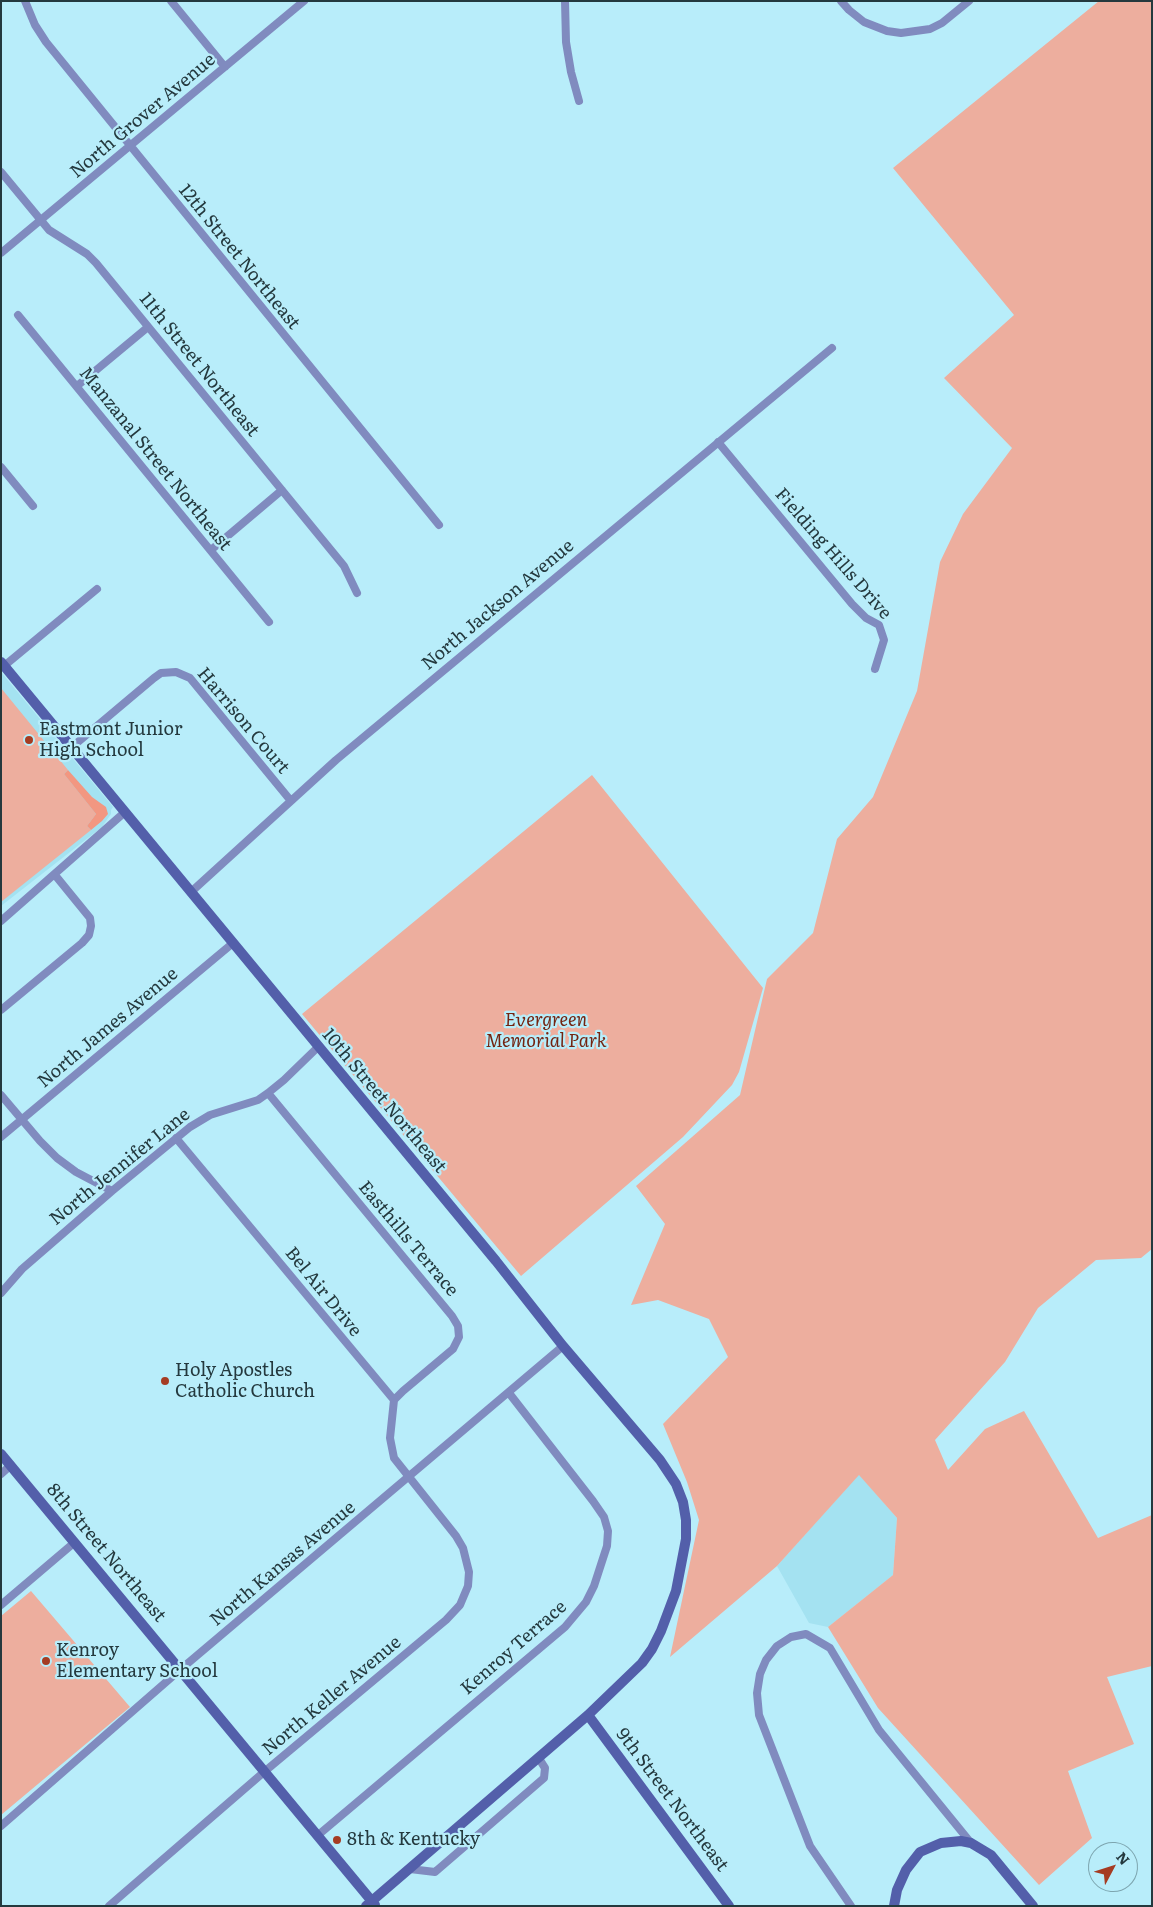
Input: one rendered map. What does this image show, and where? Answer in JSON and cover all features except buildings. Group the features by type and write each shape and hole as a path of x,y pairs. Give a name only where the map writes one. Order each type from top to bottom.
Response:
{"main road":[{"name":"10th Street Northeast","path":"3,664 490,1254 563,1346 660,1460 676,1484 686,1520 684,1558 670,1611 652,1649 630,1676 588,1715 371,1904"},
{"name":"8th Street Northeast","path":"1,1454 181,1669 371,1904"},
{"name":"9th Street Northeast","path":"588,1715 729,1906"},
{"path":"894,1906 897,1890 906,1870 920,1852 942,1843 961,1841 971,1843 991,1855 1033,1906"}],"street":[{"name":"12th Street Northeast","path":"25,1 39,32 179,207 439,525"},
{"path":"171,1 225,67"},
{"path":"565,1 566,42 571,72 579,101"},
{"path":"841,1 864,22 877,28 901,33 930,29 942,23 969,1"},
{"name":"North Grover Avenue","path":"1,253 303,2"},
{"name":"11th Street Northeast","path":"1,172 41,221 59,238 87,254 96,263 344,566 357,593"},
{"name":"Manzanal Street Northeast","path":"18,314 269,622"},
{"path":"77,386 148,327"},
{"name":"North Jackson Avenue","path":"191,892 336,760 832,348"},
{"name":"Fielding Hills Drive","path":"718,442 852,604 866,618 879,625 884,640 875,669"},
{"path":"1,467 33,506"},
{"path":"211,550 282,490"},
{"path":"3,664 97,589"},
{"name":"Harrison Court","path":"72,747 154,678 161,673 176,672 190,678 291,801"},
{"path":"1,920 55,875 125,812"},
{"path":"1,1010 82,943 89,935 90,918 55,875"},
{"name":"North James Avenue","path":"1,1137 233,943"},
{"name":"North Jennifer Lane","path":"1,1293 22,1269 176,1138 205,1117 258,1100 284,1080 318,1047"},
{"name":"Easthills Terrace","path":"268,1093 452,1316 458,1326 459,1337 453,1350 394,1400"},
{"path":"1,1095 21,1120 57,1158 76,1172 112,1191"},
{"name":"Bel Air Drive","path":"176,1138 394,1400"},
{"name":"North Kansas Avenue","path":"1,1826 181,1669 563,1346"},
{"name":"Kenroy Terrace","path":"317,1836 565,1627 586,1602 594,1586 607,1546 608,1531 604,1517 509,1393"},
{"path":"394,1400 390,1424 390,1446 394,1458 408,1478"},
{"path":"1,1474 11,1465"},
{"name":"North Keller Avenue","path":"109,1906 264,1772 446,1620 460,1605 468,1586 469,1572 464,1548 408,1478"},
{"path":"1,1605 75,1542"},
{"path":"850,1906 810,1846 759,1715 757,1693 760,1674 766,1660 777,1646 791,1637 806,1634 830,1648 879,1730 971,1843"},
{"path":"410,1869 435,1872 494,1822 544,1778 545,1768 538,1758"}],"shaded area":[{"name":"Eastmont Junior High School","path":"1,672 113,807 111,814 102,827 1,906"},
{"path":"68,770 92,797 106,807 108,814 91,830 87,826 96,814 64,774"},
{"path":"859,1474 897,1518 893,1575 828,1627 809,1623 777,1566"}],"green space":[{"path":"1099,1 1152,1 1152,1249 1141,1258 1096,1260 1038,1308 1005,1362 935,1440 948,1470 985,1429 1024,1411 1098,1538 1152,1515 1152,1666 1107,1677 1134,1744 1068,1771 1092,1838 1039,1885 878,1708 828,1627 893,1575 897,1518 859,1475 777,1566 670,1657 699,1520 687,1482 663,1424 728,1357 709,1319 658,1300 631,1305 665,1224 636,1186 740,1095 767,979 813,933 837,839 873,797 917,691 940,562 963,514 1012,448 944,378 1014,315 893,168"},
{"name":"Eastmont Junior High School","path":"1,688 68,770 64,774 96,814 87,826 91,830 1,902"},
{"name":"Evergreen Memorial Park","path":"592,775 763,988 739,1072 732,1085 683,1137 521,1276 302,1014"},
{"name":"Kenroy Elementary School","path":"31,1591 130,1707 1,1815 1,1616"}],"place":[{"name":"Eastmont Junior High School","path":"29,740"},
{"name":"Holy Apostles Catholic Church","path":"165,1381"},
{"name":"Kenroy Elementary School","path":"46,1661"},
{"name":"8th & Kentucky","path":"337,1840"}]}
